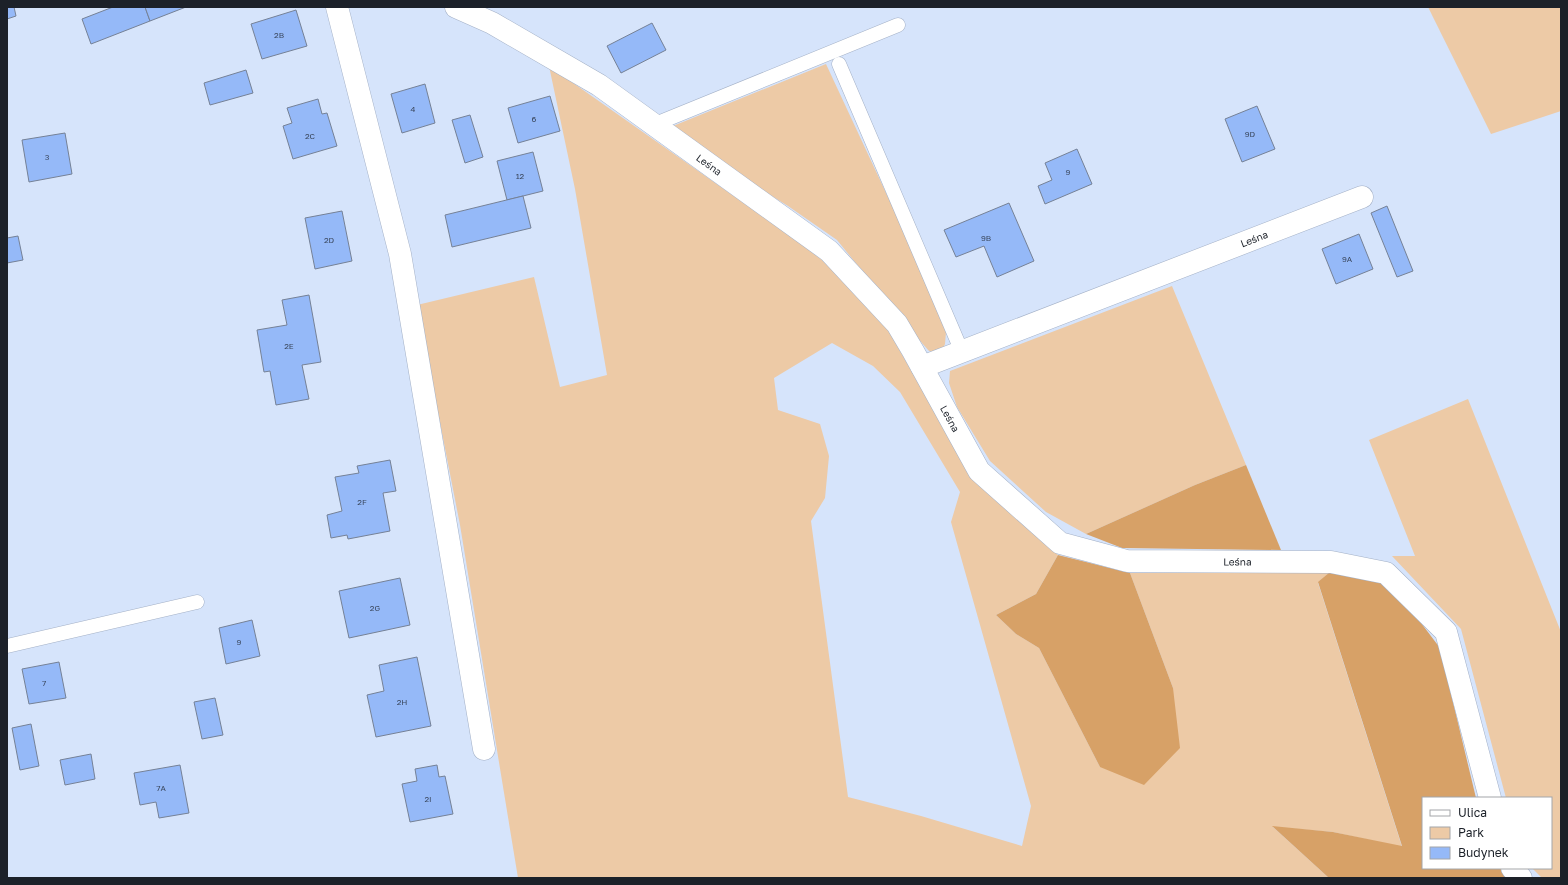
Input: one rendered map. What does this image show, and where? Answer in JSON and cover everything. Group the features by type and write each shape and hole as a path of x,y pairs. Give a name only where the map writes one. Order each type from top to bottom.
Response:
{"street":[{"path":"337,7 400,254 484,749"},
{"name":"Leśna","path":"456,7 492,23 599,85 829,251 897,324 979,471 1060,543 1127,561 1331,562 1386,573 1446,632 1490,797"},
{"name":"Leśna","path":"922,367 1362,197"},
{"path":"1513,869 1521,878"}],"lane":[{"path":"653,125 898,25"},
{"path":"839,64 962,352"},
{"path":"7,646 197,602"}],"green space":[{"path":"1428,7 1561,7 1561,111 1491,134"},
{"path":"826,64 914,253 946,332 945,344 941,354 929,351 837,240 788,206 716,162 673,126"},
{"path":"549,66 788,234 826,263 884,323 970,473 1058,555 1036,594 996,615 1016,634 1039,648 1100,767 1173,688 1130,573 1330,572 1318,583 1402,847 1333,832 1273,827 1329,878 518,878 460,525 417,305 534,277 560,387 607,375 575,189","holes":["832,343 873,366 900,392 960,492 951,522 1031,806 1022,846 921,816 848,797 811,521 825,498 829,456 820,424 778,410 774,378"]},
{"path":"1172,286 1246,465 1195,485 1086,534 1046,512 990,461 957,407 949,383 950,371"},
{"path":"1468,399 1561,632 1561,878 1542,878 1533,869 1552,869 1552,797 1506,797 1461,629 1392,556 1415,556 1369,440"}],"shaded area":[{"path":"1246,465 1281,550 1122,548 1086,534 1195,485"},
{"path":"1058,555 1130,573 1173,688 1180,748 1144,785 1100,767 1039,648 1016,634 996,615 1036,594"},
{"path":"1330,572 1380,581 1415,615 1440,648 1476,797 1422,797 1422,869 1501,869 1506,878 1329,878 1272,826 1333,832 1402,846 1318,582"}],"building":[{"path":"7,7 14,7 16,16 7,19"},
{"path":"113,7 145,7 150,21 91,44 82,19"},
{"path":"145,7 186,7 150,21"},
{"path":"296,10 307,46 262,59 251,24"},
{"path":"652,23 666,50 621,73 607,46"},
{"path":"246,70 253,93 210,105 204,83"},
{"path":"425,84 435,123 402,133 391,94"},
{"path":"550,96 560,131 518,143 508,108"},
{"path":"318,99 322,114 327,113 337,146 293,159 283,126 292,123 287,108"},
{"path":"1257,106 1275,149 1242,162 1225,119"},
{"path":"470,115 483,157 465,163 452,120"},
{"path":"65,133 72,174 29,182 22,140"},
{"path":"1077,149 1092,184 1045,204 1038,186 1052,180 1045,163"},
{"path":"533,152 543,191 507,200 497,161"},
{"path":"523,196 531,228 452,247 445,215"},
{"path":"1009,203 1034,261 997,277 984,246 956,257 944,230"},
{"path":"1387,206 1413,271 1397,277 1371,213"},
{"path":"342,211 352,261 315,269 305,218"},
{"path":"1359,234 1373,269 1336,284 1322,249"},
{"path":"18,236 23,260 7,263 7,238"},
{"path":"309,295 321,362 302,365 309,399 276,405 270,371 264,372 257,330 287,325 282,300"},
{"path":"390,460 396,491 383,493 390,531 348,539 347,535 331,538 327,515 342,511 335,477 359,473 357,466"},
{"path":"400,578 410,625 349,638 339,591"},
{"path":"252,620 260,656 226,664 219,628"},
{"path":"417,657 431,726 376,737 367,695 384,691 379,665"},
{"path":"59,662 66,698 29,704 22,669"},
{"path":"215,698 223,735 202,739 194,702"},
{"path":"31,724 39,766 20,770 12,728"},
{"path":"91,754 95,779 65,785 60,760"},
{"path":"180,765 189,813 159,818 156,802 140,805 134,773"},
{"path":"437,765 439,777 445,776 453,814 410,822 402,784 417,781 415,769"}]}
